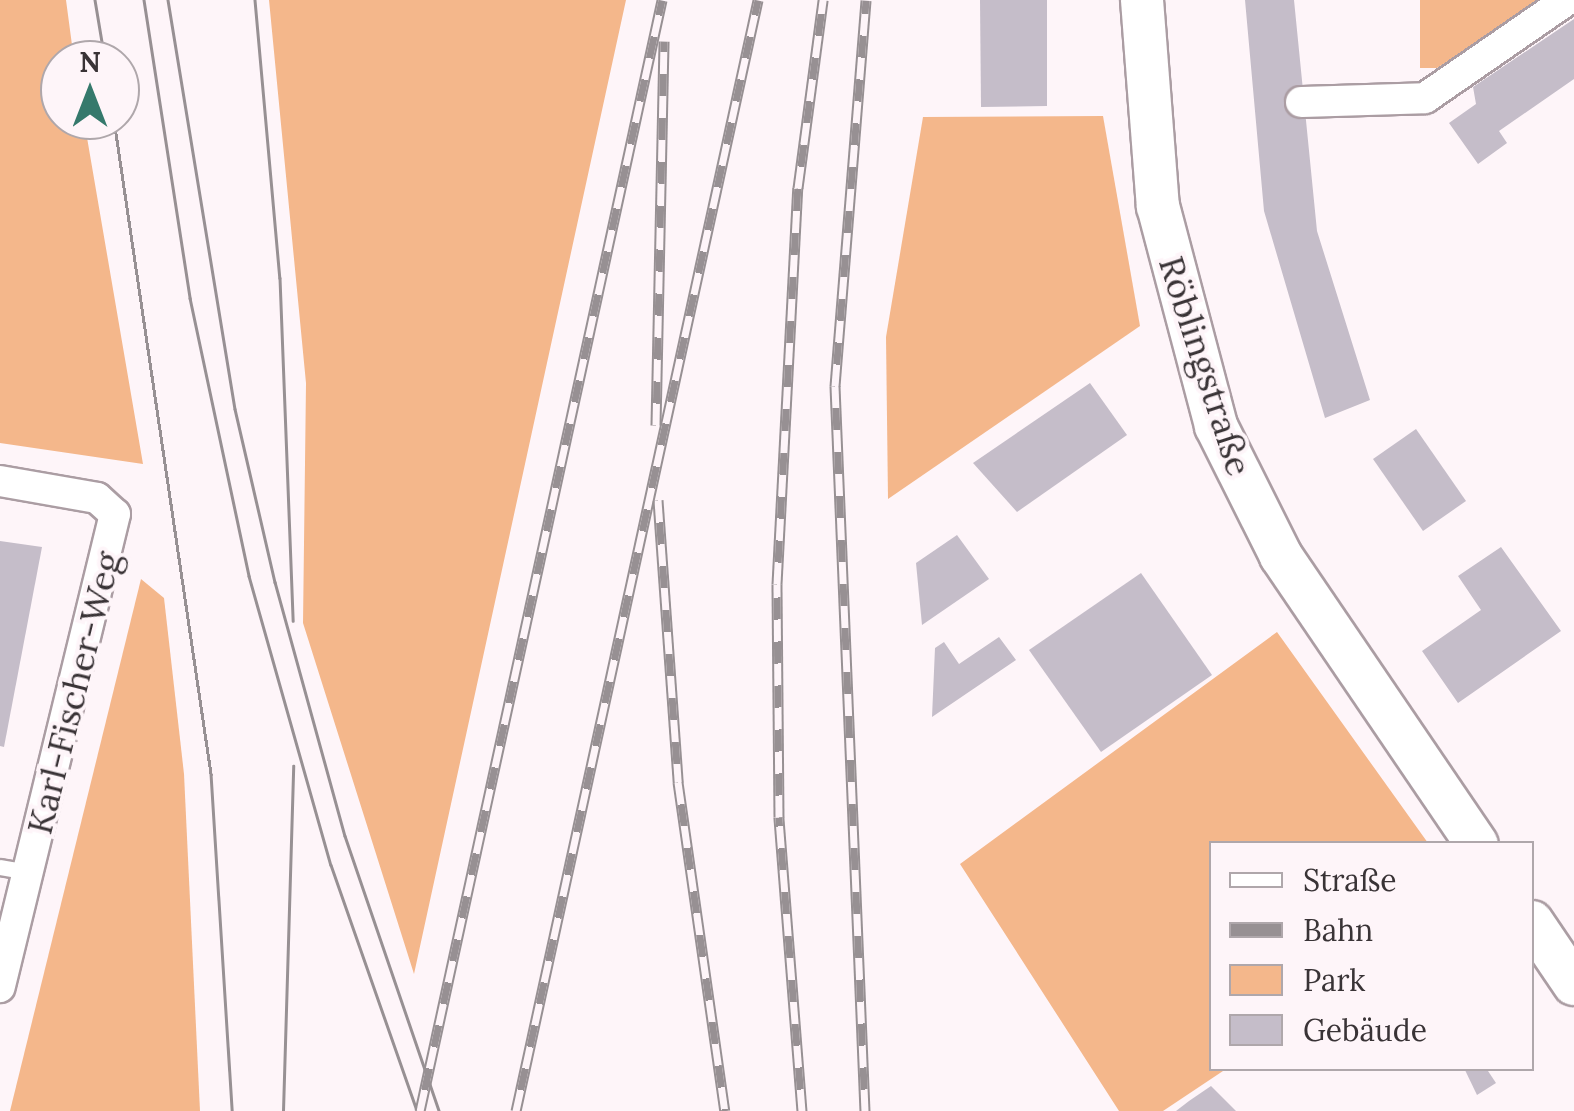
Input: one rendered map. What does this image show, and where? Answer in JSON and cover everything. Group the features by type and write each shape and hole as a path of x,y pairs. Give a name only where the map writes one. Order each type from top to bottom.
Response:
{"street":[{"name":"Röblingstraße","path":"1142,0 1158,206 1216,426 1281,556 1475,841"},
{"path":"1301,102 1425,98 1566,0"},
{"name":"Karl-Fischer-Weg","path":"0,480 97,498 115,514 14,869 0,988"},
{"path":"1534,925 1574,984"}],"green space":[{"path":"0,0 66,0 71,40 40,40 40,140 87,140 143,464 0,443"},
{"path":"269,0 626,0 414,974 303,623 306,383"},
{"path":"1420,0 1544,0 1437,68 1420,68"},
{"path":"1103,116 1140,326 888,499 886,337 923,117"},
{"path":"141,579 164,598 184,774 200,1111 10,1111"},
{"path":"1277,632 1427,841 1209,841 1209,1071 1223,1071 1163,1111 1119,1111 960,864"}],"building":[{"path":"980,0 1047,0 1047,106 981,107"},
{"path":"1245,0 1294,0 1317,231 1370,400 1325,418 1264,211"},
{"path":"1574,19 1574,79 1499,131 1507,143 1478,164 1449,123 1476,104 1473,87"},
{"path":"1090,383 1127,435 1017,512 973,463"},
{"path":"1416,429 1466,501 1423,531 1373,459"},
{"path":"957,535 989,579 922,625 916,563"},
{"path":"0,541 42,547 4,747 0,746"},
{"path":"1501,547 1561,631 1458,703 1422,651 1481,610 1458,576"},
{"path":"1141,573 1212,675 1101,752 1029,650"},
{"path":"999,637 1016,660 932,717 935,648 944,642 959,664"},
{"path":"1465,1071 1488,1071 1496,1083 1477,1095"},
{"path":"1211,1086 1236,1111 1176,1111 1189,1101"}],"tram line":[{"path":"95,0 102,40"},
{"path":"144,0 190,298 249,576 331,865 417,1111"},
{"path":"168,0 235,409 275,582 345,836 439,1111"},
{"path":"255,0 280,278 293,621"},
{"path":"117,140 211,774 232,1111"},
{"path":"283,1111 293,766"}],"railway":[{"path":"420,1111 662,0"},
{"path":"516,1111 758,0"},
{"path":"802,1111 779,817 777,584 798,188 823,0"},
{"path":"865,1111 835,386 866,0"},
{"path":"656,425 664,41"},
{"path":"658,500 678,782 725,1111"}]}
